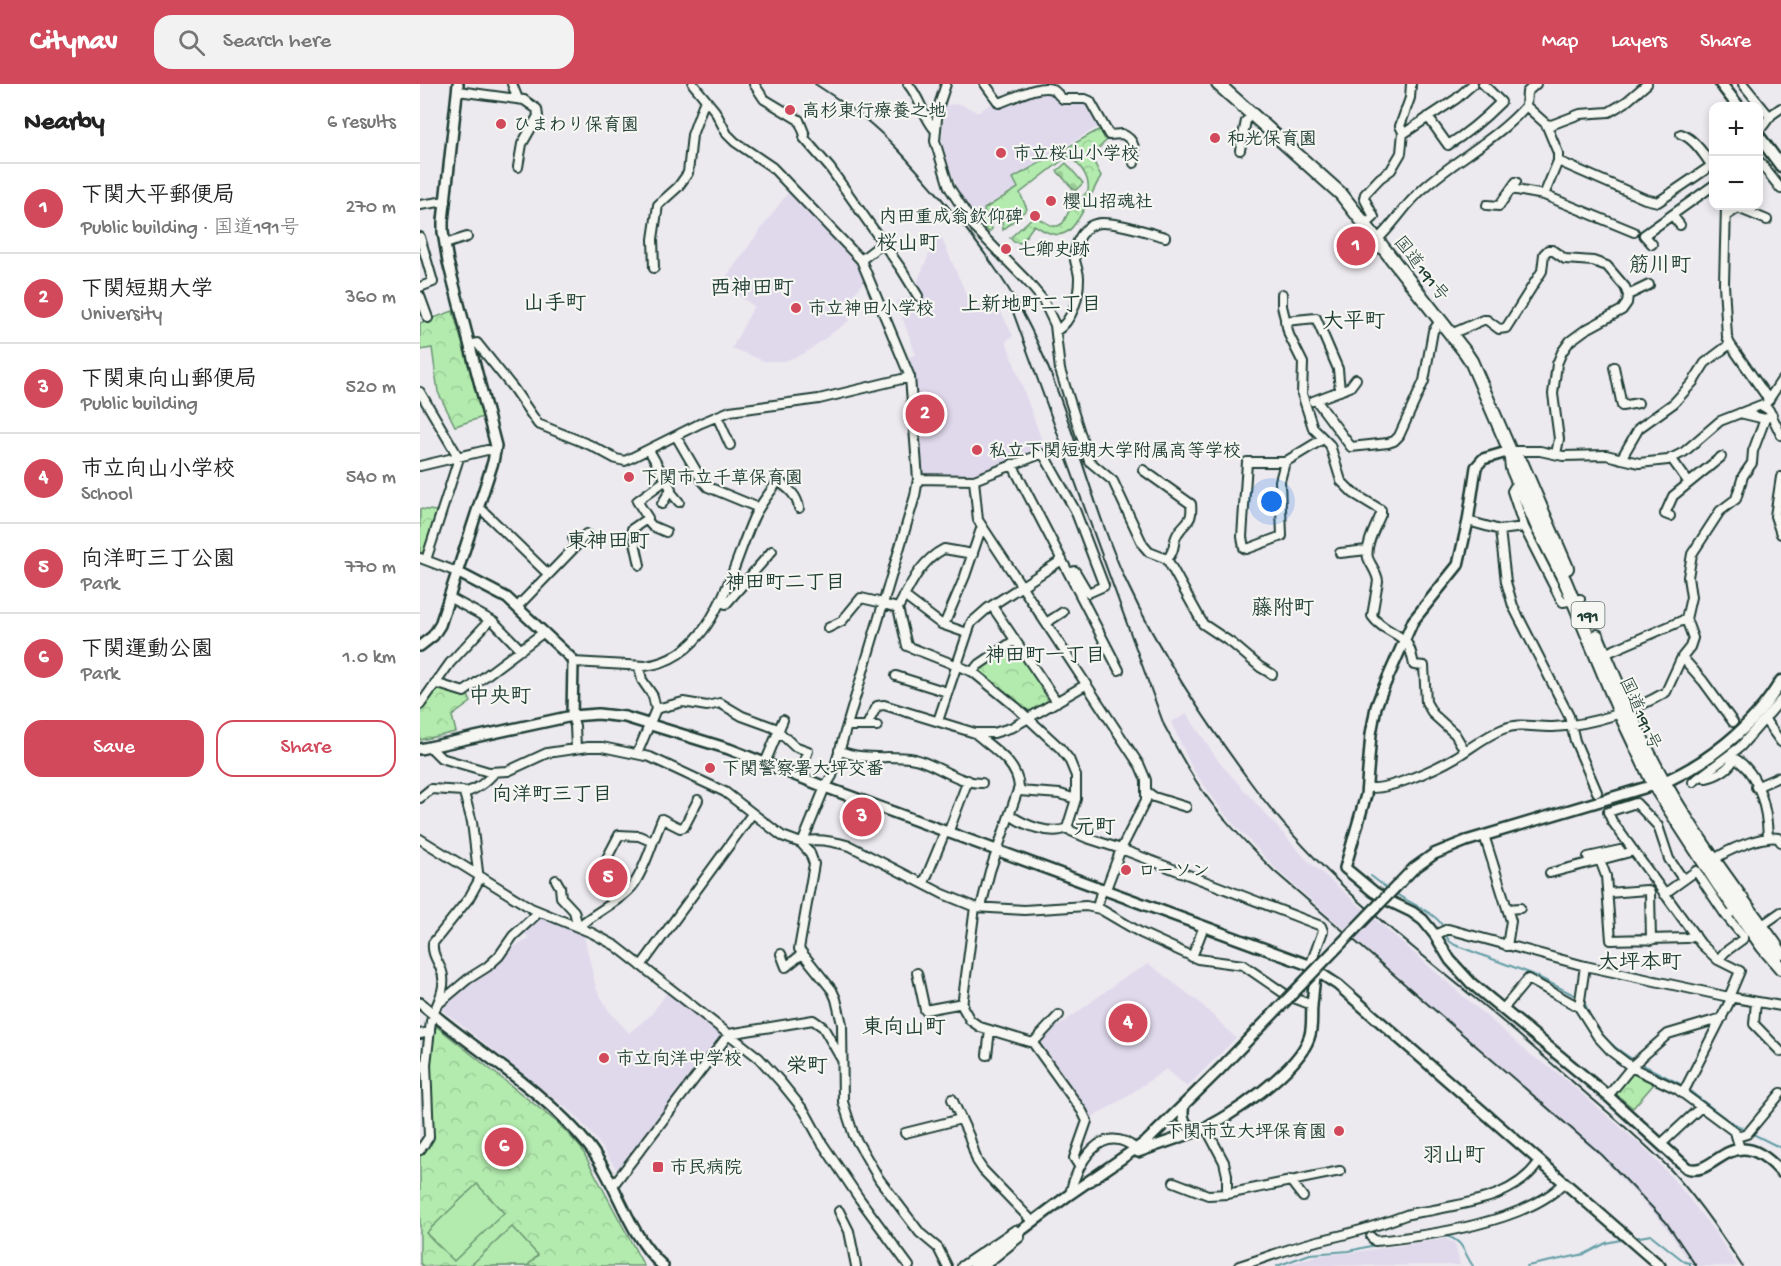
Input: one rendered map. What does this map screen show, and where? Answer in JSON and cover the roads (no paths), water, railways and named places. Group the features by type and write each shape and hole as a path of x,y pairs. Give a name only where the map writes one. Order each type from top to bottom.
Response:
{"highway":[{"name":"国道191号","path":"1218,84 1331,183 1471,361 1510,451 1522,464 1624,711 1659,783 1732,913 1781,968"},
{"name":"国道191号","path":"1659,783 1781,953"}],"main road":[{"path":"1721,85 1735,102"},
{"path":"1763,134 1781,166"},
{"path":"1659,783 1682,773 1713,752 1754,718 1771,698 1781,681"}],"street":[{"path":"512,84 518,99"},
{"path":"693,84 715,111 727,134 772,167 861,260 910,377 918,478 915,496 832,776 825,787 802,842"},
{"path":"754,84 764,99 799,120 804,138 830,168 911,282 918,296"},
{"path":"908,84 917,95 928,122 935,130"},
{"path":"946,84 940,100 935,130 935,141 943,169 958,202 976,230 1043,300 1056,331 1063,381 1089,461 1113,481 1146,550 1167,559 1203,624 1272,674"},
{"path":"985,84 999,103 1026,91 1045,87 1063,99 1090,101 1109,135 1122,134 1132,141 1135,148 1134,163"},
{"path":"1403,134 1456,99 1473,84"},
{"path":"1428,117 1448,145 1481,122 1501,102 1483,84"},
{"path":"1377,240 1424,188 1496,136 1526,106 1527,92 1536,84"},
{"path":"1546,124 1551,125 1580,114 1610,112 1647,84"},
{"path":"1743,84 1770,117"},
{"path":"1365,225 1374,217 1364,198 1365,194 1391,170 1401,153 1403,134 1401,126 1413,85"},
{"path":"420,646 433,636 440,625 496,451 494,435 443,232 458,87 524,100 537,109 538,116 522,144 518,167"},
{"path":"654,268 653,239 658,205 678,187 688,173 692,135 707,101"},
{"path":"1526,106 1546,124 1558,153 1558,161 1544,195"},
{"path":"1763,127 1770,117 1781,108"},
{"path":"1240,150 1246,121"},
{"path":"1681,134 1698,148 1709,164"},
{"path":"1558,161 1658,202 1709,170"},
{"path":"1763,166 1781,189"},
{"path":"1487,205 1499,206 1514,186 1544,195 1634,232"},
{"path":"1652,244 1644,236 1709,188"},
{"path":"420,206 446,201"},
{"path":"1726,216 1738,208 1767,220"},
{"path":"1367,787 1377,788 1396,784 1455,758 1502,729 1513,725 1552,727 1611,717 1666,692 1693,638 1686,620 1691,597 1688,577 1692,554 1720,511 1736,499 1743,476 1752,463 1753,451 1768,417 1767,403 1727,337 1725,312 1726,210"},
{"path":"1672,215 1680,225"},
{"path":"1056,331 1063,327 1073,310 1079,277 1075,253 1080,237 1087,229 1101,223 1165,237"},
{"path":"420,237 433,282 420,287"},
{"path":"445,244 467,237"},
{"path":"861,260 883,243"},
{"path":"1451,334 1483,320 1499,329 1506,328 1542,271 1544,254 1550,250 1565,259 1593,261 1607,266 1625,287 1628,295 1627,303 1622,310 1570,341 1562,352 1557,364 1553,394 1559,439 1556,454"},
{"path":"1628,295 1649,285"},
{"path":"1282,294 1289,335 1303,363 1302,394 1313,428 1330,445 1341,481 1353,493 1381,510 1367,550 1378,581 1372,616 1387,631 1404,640 1410,650 1414,665 1424,666 1426,696 1430,709 1455,735 1465,751"},
{"path":"420,296 428,318"},
{"path":"1285,321 1316,318 1338,369 1340,391"},
{"path":"1316,400 1351,447 1394,441 1399,436 1424,381 1433,331 1440,321"},
{"path":"470,345 477,343 538,424 625,461 717,416 740,409 819,399 910,377"},
{"path":"1621,459 1639,428 1674,404 1705,363 1730,344"},
{"path":"1614,367 1622,406 1638,403"},
{"path":"1304,404 1350,387 1356,380"},
{"path":"1781,381 1767,403 1720,421 1684,452 1671,458 1645,463 1606,455 1510,451 1483,459 1476,467 1468,521 1458,565 1418,615 1404,640 1376,707 1368,750 1366,795 1345,868 1374,892 1412,912 1441,932 1585,966 1781,1006"},
{"path":"420,392 459,458"},
{"path":"1739,413 1768,417 1781,435"},
{"path":"717,416 730,445"},
{"path":"676,436 708,487 759,508"},
{"path":"1285,462 1280,481 1282,536 1247,549 1244,548 1242,537 1247,462 1285,462 1323,440"},
{"path":"420,466 487,450 496,451"},
{"path":"649,450 671,489 670,491 679,502"},
{"path":"918,478 974,480 1041,454 1045,457 1075,510 1104,586 1088,593 1075,571 1069,573"},
{"path":"1670,516 1665,514 1673,496 1721,457"},
{"path":"459,458 423,559 457,572 507,598 568,654 573,662 572,716 576,748"},
{"path":"1671,458 1689,483"},
{"path":"1012,464 1119,670"},
{"path":"1143,470 1191,504 1190,520 1179,532 1175,549 1167,559"},
{"path":"1781,477 1775,516 1781,534"},
{"path":"666,480 637,501 652,526 666,532"},
{"path":"974,480 978,516 982,526 1140,766 1146,780 1147,792 1143,806 1121,849 1096,908"},
{"path":"573,662 657,665 687,649 714,614 754,517 778,481 789,489 797,500 799,508"},
{"path":"1515,486 1512,491 1524,527 1560,598 1563,602 1577,600"},
{"path":"662,504 670,491"},
{"path":"478,506 548,574"},
{"path":"640,565 632,529 646,519"},
{"path":"1468,521 1500,530 1524,527"},
{"path":"944,625 982,526"},
{"path":"1500,530 1506,582 1513,606 1540,656 1571,724 1575,741 1597,792"},
{"path":"521,603 575,541 586,534"},
{"path":"973,554 960,550 942,550 921,567 898,608 905,644 973,672 1028,718 1069,759 1076,776 1076,799 1068,827 1063,831 1047,831 1010,815"},
{"path":"1340,553 1367,550"},
{"path":"720,602 726,604 772,551"},
{"path":"938,721 971,623 992,606 1062,560"},
{"path":"904,596 944,625 967,633"},
{"path":"828,628 842,621 861,598 898,608"},
{"path":"454,600 490,620 520,650"},
{"path":"992,606 1057,702"},
{"path":"1046,623 1063,612"},
{"path":"420,705 450,663 490,620"},
{"path":"1601,655 1686,620"},
{"path":"435,683 464,692 544,632"},
{"path":"973,672 977,666 1015,640"},
{"path":"1682,657 1733,722"},
{"path":"637,754 656,709 653,696 642,680 639,666"},
{"path":"896,676 947,692"},
{"path":"867,725 877,706 884,705 975,733 994,733 1028,718 1087,684"},
{"path":"1713,752 1719,763 1720,766 1706,778 1694,781 1719,763 1732,756 1781,700"},
{"path":"656,709 683,702 707,706 720,703 742,716 775,728 794,746 808,751 798,777"},
{"path":"420,749 572,716 613,714 651,723 729,749 798,777 1313,968 1338,986 1660,1266"},
{"path":"765,763 783,720"},
{"path":"1765,720 1781,742"},
{"path":"847,726 877,726"},
{"path":"975,733 1015,768 1019,791 978,907 963,1003 970,1020 980,1027 1033,1043 1085,1116 1087,1121 1074,1158 1079,1166"},
{"path":"430,747 441,758 489,772 508,771 547,753 576,748 603,747 650,757 725,792 782,836 802,842 836,842 850,846 955,899 978,907 1017,910 1079,906 1096,908 1141,933 1192,957 1205,961 1243,965 1288,996 1312,1005"},
{"path":"839,750 854,756 912,759 936,766 956,777 982,783"},
{"path":"1706,778 1714,777 1725,769 1732,763 1732,756"},
{"path":"1732,756 1751,774 1767,811 1768,837"},
{"path":"464,794 483,785 495,772"},
{"path":"1756,788 1781,776"},
{"path":"924,883 968,780"},
{"path":"974,1266 1070,1194 1147,1142 1413,869 1434,854 1484,835 1659,783"},
{"path":"420,798 431,789 463,791 472,822 479,876 469,898 433,944 432,949 444,978 444,984 434,1013 426,1064 429,1137 420,1150"},
{"path":"1019,791 1060,794 1076,799"},
{"path":"1147,792 1186,807"},
{"path":"578,927 633,886 662,819 680,828 684,827 699,800"},
{"path":"1683,879 1669,859 1658,826 1636,803 1608,812 1612,821 1701,944 1718,960 1740,971 1722,1018 1685,1090"},
{"path":"641,966 752,814"},
{"path":"1068,827 1071,831 1087,838 1321,926 1323,931 1313,968 1311,1034 1300,1056 1238,1109 1202,1129 1126,1156"},
{"path":"613,901 595,880 619,835 639,836 653,842"},
{"path":"1484,835 1512,926 1508,946"},
{"path":"1714,860 1722,853 1768,837 1778,838 1781,842"},
{"path":"420,839 539,912 608,941 759,1058 799,1104 859,1198 909,1266"},
{"path":"802,842 814,864 799,949 835,994 842,1024 843,1102 858,1144 872,1168 920,1233 934,1243 947,1266"},
{"path":"1588,857 1632,848"},
{"path":"1549,872 1600,860 1632,848"},
{"path":"1600,860 1606,876 1611,940 1687,938 1695,935"},
{"path":"1664,894 1696,871 1732,913 1743,939 1718,960"},
{"path":"556,880 562,899 574,911 578,927"},
{"path":"1608,893 1647,890 1650,892 1651,940"},
{"path":"1508,909 1520,908"},
{"path":"434,1013 468,979 493,962 513,936 539,912"},
{"path":"1761,927 1781,912"},
{"path":"1192,957 1203,926"},
{"path":"1441,932 1450,960 1471,983 1608,1096 1682,1164 1691,1169 1702,1167 1728,1152 1740,1149 1758,1152 1781,1172"},
{"path":"781,954 786,967 802,954"},
{"path":"1585,966 1580,1001 1590,1027 1602,1042 1685,1090 1701,1107 1735,1132 1740,1149"},
{"path":"917,973 925,1010 963,1003"},
{"path":"1503,1009 1528,979 1580,1001"},
{"path":"1756,1002 1754,1024 1781,1052"},
{"path":"420,1003 527,1086 568,1121 590,1148 614,1184 642,1243 663,1266"},
{"path":"1033,1043 1059,1015"},
{"path":"1608,1096 1635,1063 1668,1034 1722,1018"},
{"path":"614,1184 729,1034 813,1020 823,1027 843,1060"},
{"path":"987,1056 990,1030"},
{"path":"420,1034 430,1032"},
{"path":"1737,1137 1750,1131 1781,1093"},
{"path":"952,1099 969,1136 977,1161 1031,1220"},
{"path":"1184,1105 1182,1113 1184,1122 1191,1129 1202,1129"},
{"path":"1661,1144 1701,1107"},
{"path":"905,1133 960,1119"},
{"path":"1202,1129 1224,1162 1227,1194"},
{"path":"1070,1194 1079,1166 1089,1152 1104,1143 1121,1140 1136,1149"},
{"path":"1239,1266 1322,1240 1364,1231 1407,1215 1489,1197 1527,1178 1539,1162"},
{"path":"1174,1182 1208,1195 1227,1194 1340,1171"},
{"path":"1290,1180 1303,1197"},
{"path":"1371,1237 1375,1241 1398,1239 1446,1232 1483,1223 1548,1197 1564,1183"},
{"path":"962,1266 1052,1208"},
{"path":"984,1266 1052,1208"},
{"path":"839,1211 849,1231 856,1266"},
{"path":"1252,1266 1271,1260 1270,1257"}],"waterway":[{"path":"1371,876 1388,889"},
{"path":"1393,892 1428,912 1443,927"},
{"path":"1445,933 1449,941 1455,945 1532,974 1578,997"},
{"path":"1583,1000 1601,1033 1634,1060"},
{"path":"1639,1063 1682,1085 1729,1121 1746,1130"},
{"path":"1751,1133 1781,1148"},
{"path":"1634,1238 1651,1235 1685,1262 1690,1263 1690,1266"},
{"path":"1277,1266 1310,1254 1349,1251 1375,1245 1445,1236 1460,1244 1473,1266"},
{"path":"1527,1266 1585,1254 1606,1243 1625,1239"}],"railway":[{"path":"815,84 865,119 902,154 962,224 1011,292 1031,329 1058,391 1101,518 1139,608 1168,660 1200,710 1275,814 1300,843 1354,897 1516,1033 1659,1158 1699,1203 1742,1266"},
{"path":"1013,312 1164,725 1206,796 1235,831 1274,871 1602,1155 1666,1222 1696,1266"}],"place":[{"name":"高杉東行療養之地","path":"790,110"},
{"name":"ひまわり保育園","path":"501,124"},
{"name":"和光保育園","path":"1215,138"},
{"name":"市立桜山小学校","path":"1001,153"},
{"name":"櫻山招魂社","path":"1051,201"},
{"name":"内田重成翁欽仰碑","path":"1035,216"},
{"name":"下関大平郵便局","path":"1356,246"},
{"name":"七卿史跡","path":"1006,249"},
{"name":"市立神田小学校","path":"796,308"},
{"name":"下関短期大学","path":"925,414"},
{"name":"私立下関短期大学附属高等学校","path":"977,450"},
{"name":"下関市立千草保育園","path":"629,477"},
{"name":"下関警察署大坪交番","path":"710,768"},
{"name":"下関東向山郵便局","path":"862,817"},
{"name":"ローソン","path":"1126,870"},
{"name":"向洋町三丁公園","path":"608,878"},
{"name":"市立向山小学校","path":"1128,1023"},
{"name":"市立向洋中学校","path":"604,1058"},
{"name":"下関市立大坪保育園","path":"1339,1131"},
{"name":"下関運動公園","path":"504,1147"},
{"name":"市民病院","path":"658,1167"}],"district":[{"name":"桜山町","path":"908,242"},
{"name":"筋川町","path":"1660,264"},
{"name":"西神田町","path":"752,287"},
{"name":"山手町","path":"555,302"},
{"name":"上新地町二丁目","path":"1031,303"},
{"name":"大平町","path":"1354,320"},
{"name":"東神田町","path":"608,540"},
{"name":"神田町二丁目","path":"785,581"},
{"name":"藤附町","path":"1283,607"},
{"name":"神田町一丁目","path":"1045,654"},
{"name":"中央町","path":"500,695"},
{"name":"向洋町三丁目","path":"552,793"},
{"name":"元町","path":"1095,826"},
{"name":"大坪本町","path":"1640,961"},
{"name":"東向山町","path":"904,1026"},
{"name":"栄町","path":"807,1065"},
{"name":"羽山町","path":"1454,1154"}]}
